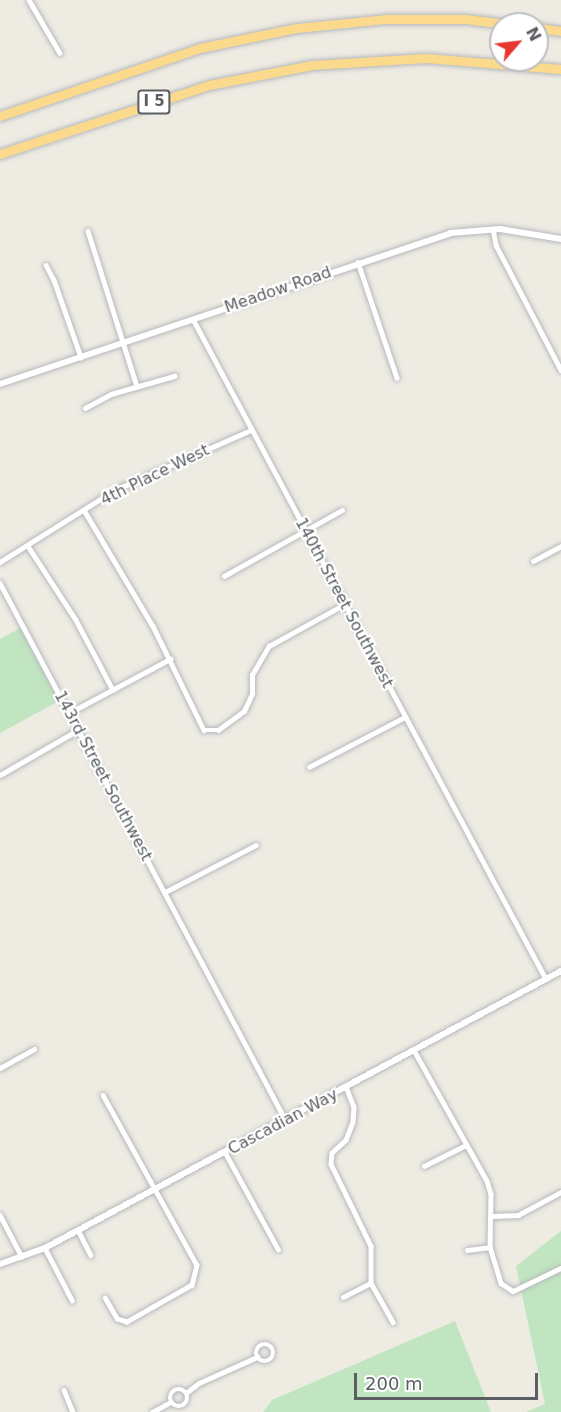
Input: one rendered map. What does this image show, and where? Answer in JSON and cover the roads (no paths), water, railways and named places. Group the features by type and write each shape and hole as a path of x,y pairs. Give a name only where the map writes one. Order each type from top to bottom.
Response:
{"highway":[{"name":"I 5","path":"0,116 200,48 297,28 385,19 465,19 489,22"},
{"name":"I 5","path":"0,154 209,85 312,65 426,58 561,69"}],"street":[{"path":"29,0 60,53"},
{"path":"493,229 496,245 561,370"},
{"name":"Meadow Road","path":"0,383 450,233 493,229 561,239"},
{"path":"88,231 125,342 137,386"},
{"path":"358,262 397,378"},
{"path":"46,265 54,280 81,357"},
{"name":"140th Street Southwest","path":"193,319 546,979"},
{"path":"85,408 111,394 174,376"},
{"name":"4th Place West","path":"0,562 84,510 158,469 251,430"},
{"path":"84,510 170,658 204,730 218,730 244,711 252,694 252,675 269,646 345,604"},
{"path":"224,576 342,510"},
{"path":"28,546 76,620 114,690"},
{"path":"533,561 561,546"},
{"name":"143rd Street Southwest","path":"0,583 285,1119"},
{"path":"0,602 8,597"},
{"path":"69,713 170,658"},
{"path":"309,767 405,717"},
{"path":"0,775 78,730"},
{"path":"165,892 256,845"},
{"name":"Cascadian Way","path":"0,1264 23,1258 45,1248 285,1119 347,1089 561,971"},
{"path":"0,1068 34,1049"},
{"path":"415,1052 487,1181 492,1216 490,1247 495,1275 513,1291 561,1268"},
{"path":"347,1089 354,1107 353,1122 346,1140 332,1153 331,1164 371,1246 371,1283 393,1322"},
{"path":"103,1095 197,1265 196,1276 184,1292 127,1322 117,1319 105,1298"},
{"path":"424,1166 466,1144"},
{"path":"225,1152 278,1249"},
{"path":"492,1216 518,1215 561,1192"},
{"path":"0,1215 23,1258"},
{"path":"78,1230 91,1255"},
{"path":"467,1250 490,1247"},
{"path":"45,1248 72,1300"},
{"path":"343,1297 371,1283"},
{"path":"186,1393 199,1383 257,1357"},
{"path":"64,1390 73,1412"},
{"path":"171,1402 174,1390 186,1393"},
{"path":"152,1412 171,1402 182,1406 187,1399 186,1393"}]}
